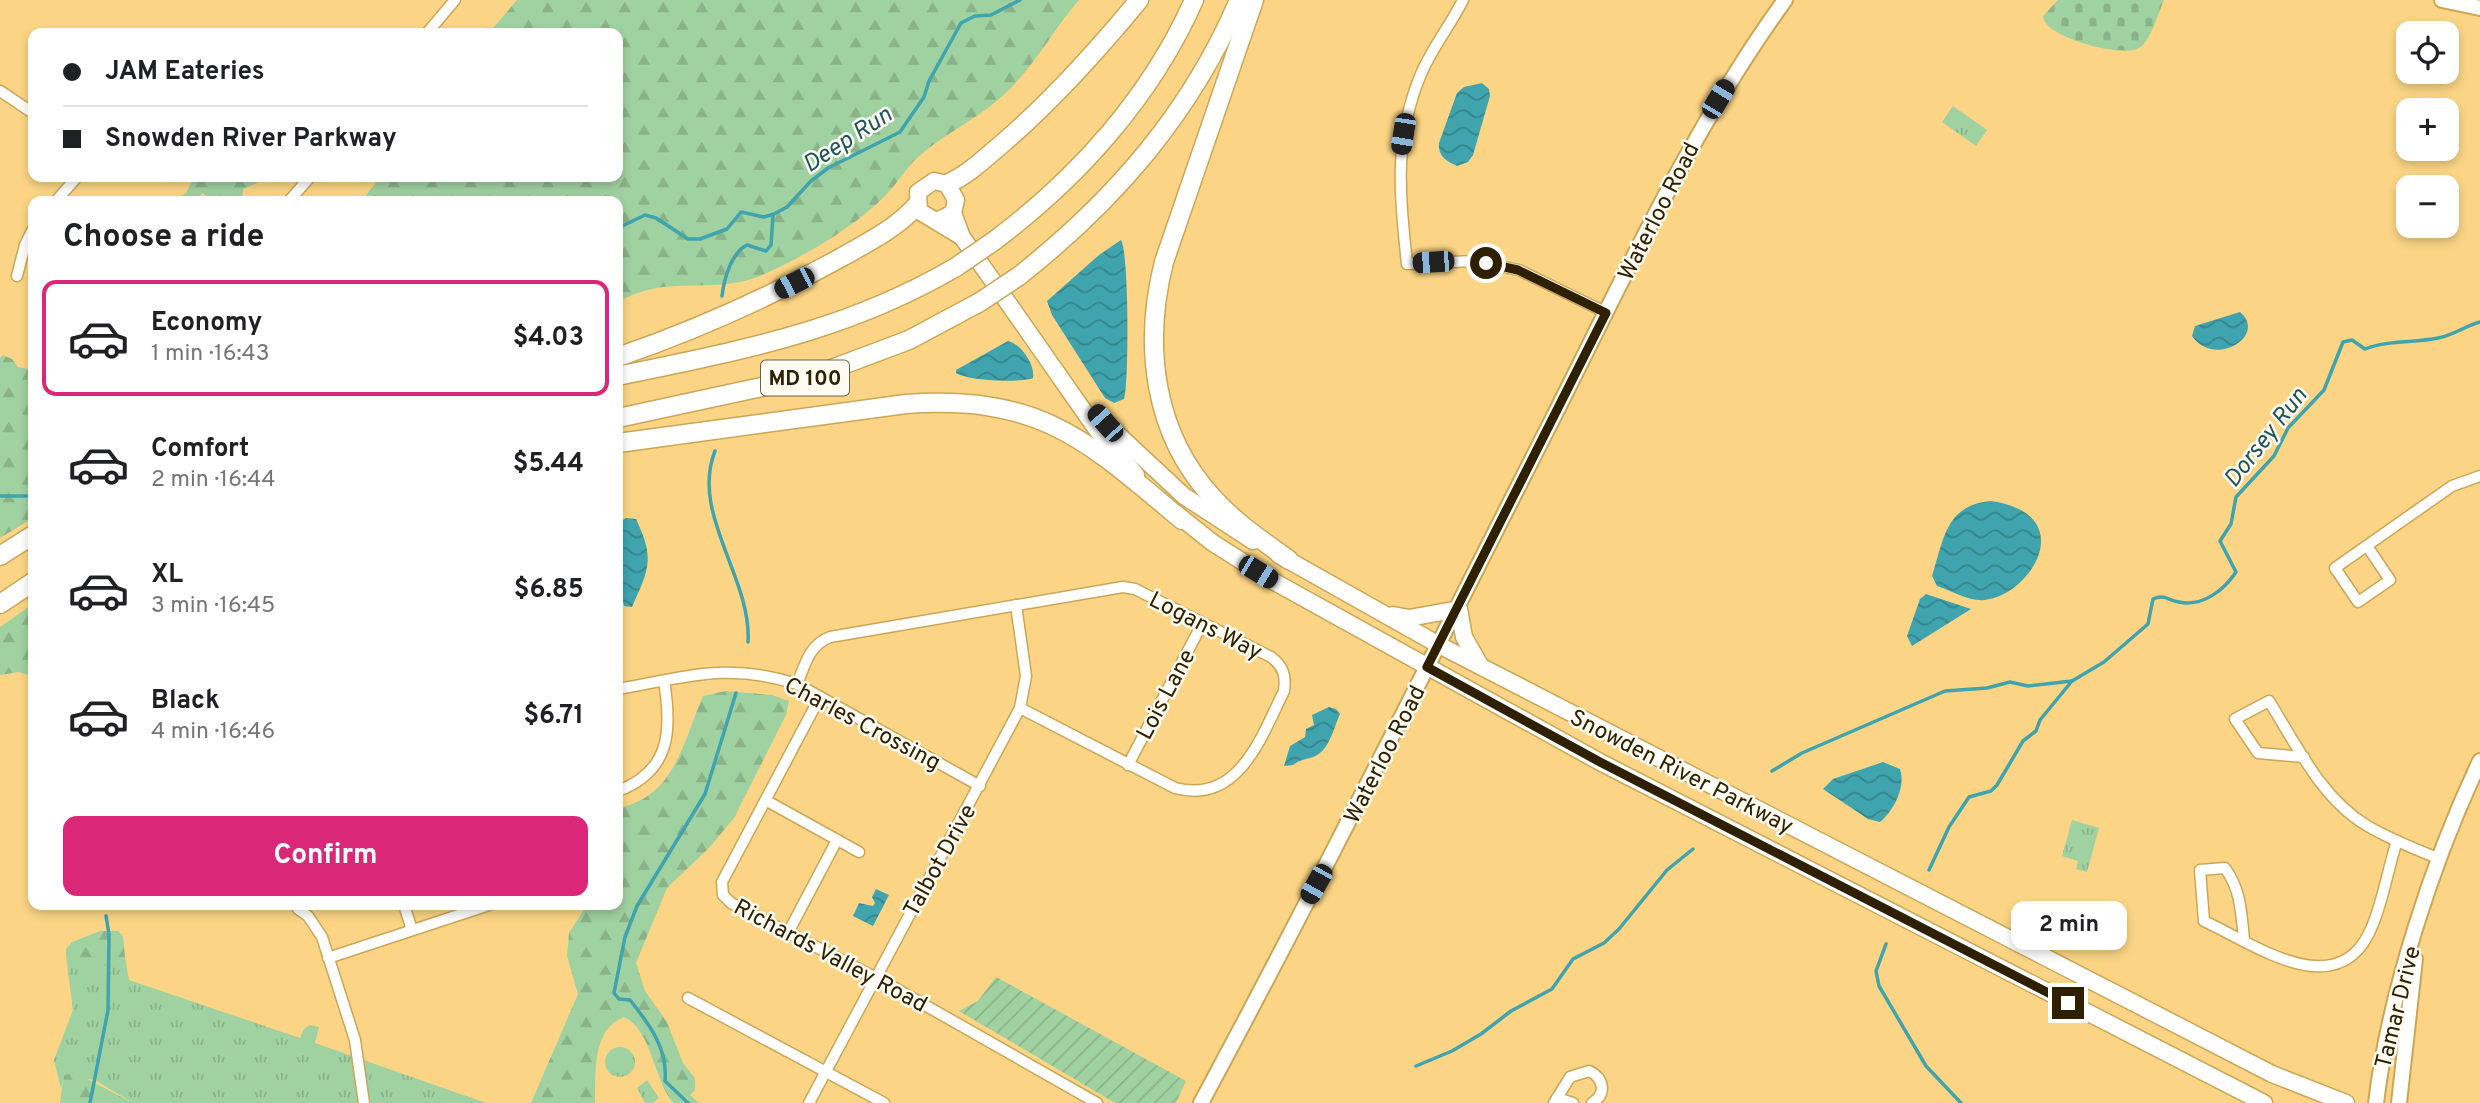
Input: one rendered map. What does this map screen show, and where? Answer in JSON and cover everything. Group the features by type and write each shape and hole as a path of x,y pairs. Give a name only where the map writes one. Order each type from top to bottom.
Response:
{"highway":[{"path":"947,184 965,175 992,153 1067,84 1139,0"},
{"name":"MD 100","path":"623,375 803,335 890,303 956,267 994,241 1058,188 1119,122 1170,47 1194,0"},
{"name":"MD 100","path":"623,417 813,376 908,341 980,302 1019,276 1088,218 1150,151 1206,68 1239,0"},
{"path":"1254,0 1164,262 1155,297 1152,354 1164,414 1192,471 1212,498 1235,521 1289,560"},
{"path":"623,355 758,301 867,242 900,221 917,205"},
{"path":"623,442 906,404 940,402 1001,407 1042,420 1079,438 1182,520"},
{"path":"0,556 28,538"},
{"path":"0,604 28,585"}],"main road":[{"name":"Waterloo Road","path":"1201,1103 1354,815 1650,223 1702,127 1785,0"},
{"path":"2442,0 2480,8"},
{"path":"946,216 923,216 917,205 922,187 934,181 947,184"},
{"name":"Snowden River Parkway","path":"947,184 956,200 946,216 1097,430 1182,520 1243,563 1600,762 2263,1103"},
{"name":"Snowden River Parkway","path":"1060,374 1105,423 1184,496 1229,527 1438,645 2272,1074 2346,1103"},
{"path":"1381,612 1409,618 1459,609 1464,637 1482,667"},
{"name":"Tamar Drive","path":"2375,1103 2389,1022 2440,859 2480,761"},
{"name":"Tamar Drive","path":"2399,1103 2412,972 2423,912"}],"street":[{"path":"431,28 455,0"},
{"path":"1463,0 1421,73 1403,134 1399,184 1407,264 1474,261 1518,270 1606,313"},
{"path":"0,91 28,110"},
{"path":"60,196 73,182"},
{"path":"293,196 306,182"},
{"path":"17,276 28,239"},
{"path":"2367,546 2390,580 2358,602 2335,568 2452,486 2480,476"},
{"name":"Logans Way","path":"797,684 811,650 820,641 830,637 1123,587 1135,589 1271,657 1284,672 1284,691 1249,759 1237,775 1221,785 1189,792 1128,765 1020,708"},
{"name":"Talbot Drive","path":"809,1103 1020,708 1026,676 1016,605"},
{"name":"Lois Lane","path":"1128,765 1202,624"},
{"name":"Charles Crossing","path":"623,688 723,671 768,675 797,684 820,696 980,786"},
{"path":"623,788 645,776 666,746 670,728 664,681"},
{"name":"Richards Valley Road","path":"820,696 722,882 723,895 731,903 874,977 1097,1103"},
{"path":"2304,757 2258,752 2235,719 2269,701 2328,791 2351,814 2398,841 2440,859"},
{"path":"766,801 859,852"},
{"path":"789,931 837,840"},
{"path":"2244,939 2241,901 2231,877 2225,868 2200,870 2204,921 2302,967 2323,967 2349,956 2366,939 2398,841"},
{"path":"299,910 317,927 328,958 355,1040 364,1103"},
{"path":"406,910 412,930"},
{"path":"328,958 474,910"},
{"path":"688,998 826,1070 871,1100 884,1103"},
{"path":"1573,1103 1555,1100 1570,1077 1589,1071 1595,1074 1602,1088 1601,1095 1592,1103"}],"green space":[{"path":"517,0 1079,0 1011,88 989,107 927,150 912,163 883,198 842,231 793,260 745,281 655,288 623,300 623,196 366,196 376,182 623,182 623,28 493,28"},
{"path":"2058,0 2164,0 2154,26 2143,44 2131,50 2118,50 2086,44 2056,32 2043,16"},
{"path":"1953,106 1987,130 1976,146 1942,122"},
{"path":"259,182 243,189 242,196 207,196 202,193 199,196 181,196 191,183"},
{"path":"3,355 12,359 18,367 28,369 28,521 0,538 0,358"},
{"path":"28,607 28,675 19,672 0,675 0,627"},
{"path":"726,691 772,695 789,701 786,715 734,818 709,848 667,888 636,963 645,991 667,1022 683,1063 695,1078 695,1090 690,1095 699,1103 673,1103 666,1093 641,1032 624,1017 613,1023 601,1042 596,1067 595,1103 531,1103 578,994 567,956 569,933 584,910 623,910 623,806 653,792 665,780 682,749 703,696"},
{"path":"2072,820 2099,828 2087,872 2076,869 2078,861 2062,856"},
{"path":"100,931 118,931 123,936 125,957 110,965 96,967 81,964 66,956 66,949 72,942"},
{"path":"66,956 72,960 96,965 119,961 125,957 129,980 300,1038 304,1029 310,1025 319,1027 315,1043 486,1103 133,1103 95,1080 64,1076 61,1089 54,1060 73,1010"},
{"path":"996,977 1186,1081 1176,1103 1115,1103 959,1011 978,1001"},
{"path":"620,1047 631,1051 635,1062 631,1073 620,1077 609,1073 605,1062 609,1051"},
{"path":"74,1072 133,1103 60,1103 64,1076"},
{"path":"647,1080 659,1098 653,1103 645,1103 637,1088"}],"water":[{"path":"1482,83 1489,89 1490,96 1473,155 1468,162 1457,166 1444,158 1439,143 1457,93 1464,87"},
{"path":"1121,240 1126,268 1127,369 1124,399 1114,403 1105,398 1052,315 1047,301 1099,255"},
{"path":"2240,312 2247,321 2248,330 2235,345 2225,349 2213,349 2202,345 2192,336 2195,326"},
{"path":"1008,341 1018,346 1026,355 1032,367 1033,378 994,380 971,378 956,373 956,370"},
{"path":"1991,501 2020,509 2036,523 2041,540 2038,557 2028,574 2013,588 1996,597 1978,600 1937,586 1932,576 1949,526 1964,509"},
{"path":"636,519 648,554 646,573 632,607 624,606 623,602 623,520"},
{"path":"1926,594 1971,609 1912,646 1907,636 1920,599"},
{"path":"1329,707 1340,714 1323,750 1313,757 1284,766 1290,746 1305,737 1306,729 1314,725 1312,715"},
{"path":"1883,762 1900,769 1901,783 1894,805 1880,822 1868,819 1823,789 1833,779"},
{"path":"876,889 889,895 873,926 853,916 859,903 873,906 875,903 872,897"}],"waterway":[{"name":"Deep Run","path":"623,226 645,215 656,218 688,239 700,239 727,229 741,212 764,217 787,207 811,181 828,168 900,132 924,97 929,81 961,23 975,16 991,15 1020,0"},
{"path":"722,296 729,267 741,249 747,245 766,251 771,245 773,215"},
{"name":"Dorsey Run","path":"1929,870 1949,827 1969,797 1991,791 1997,785 2023,741 2036,731 2040,720 2072,681 2104,662 2148,624 2153,599 2163,597 2179,602 2196,602 2212,596 2231,579 2236,572 2220,541 2231,524 2236,497 2274,456 2288,428 2324,390 2343,342 2352,340 2365,349 2382,344 2420,341 2449,335 2480,322"},
{"path":"715,451 709,475 710,498 741,594 747,618 748,642"},
{"name":"Deep Run","path":"0,496 28,496"},
{"path":"1772,771 1802,753 1945,691 1987,688 2010,682 2028,686 2072,681"},
{"path":"688,1103 665,1081 661,1048 644,1019 630,1000 619,999 614,993 625,937 637,906 705,794 736,693"},
{"path":"1416,1066 1452,1051 1481,1034 1511,1011 1552,989 1573,959 1604,943 1619,929 1667,870 1693,849"},
{"path":"90,1103 108,1010 109,934 106,916"},
{"name":"Dorsey Run","path":"1886,944 1876,971 1879,986 1926,1066 1961,1103"}],"route":[{"path":"1486,263 1518,270 1606,313 1459,609 1427,667 1600,762 2068,1003"}]}
